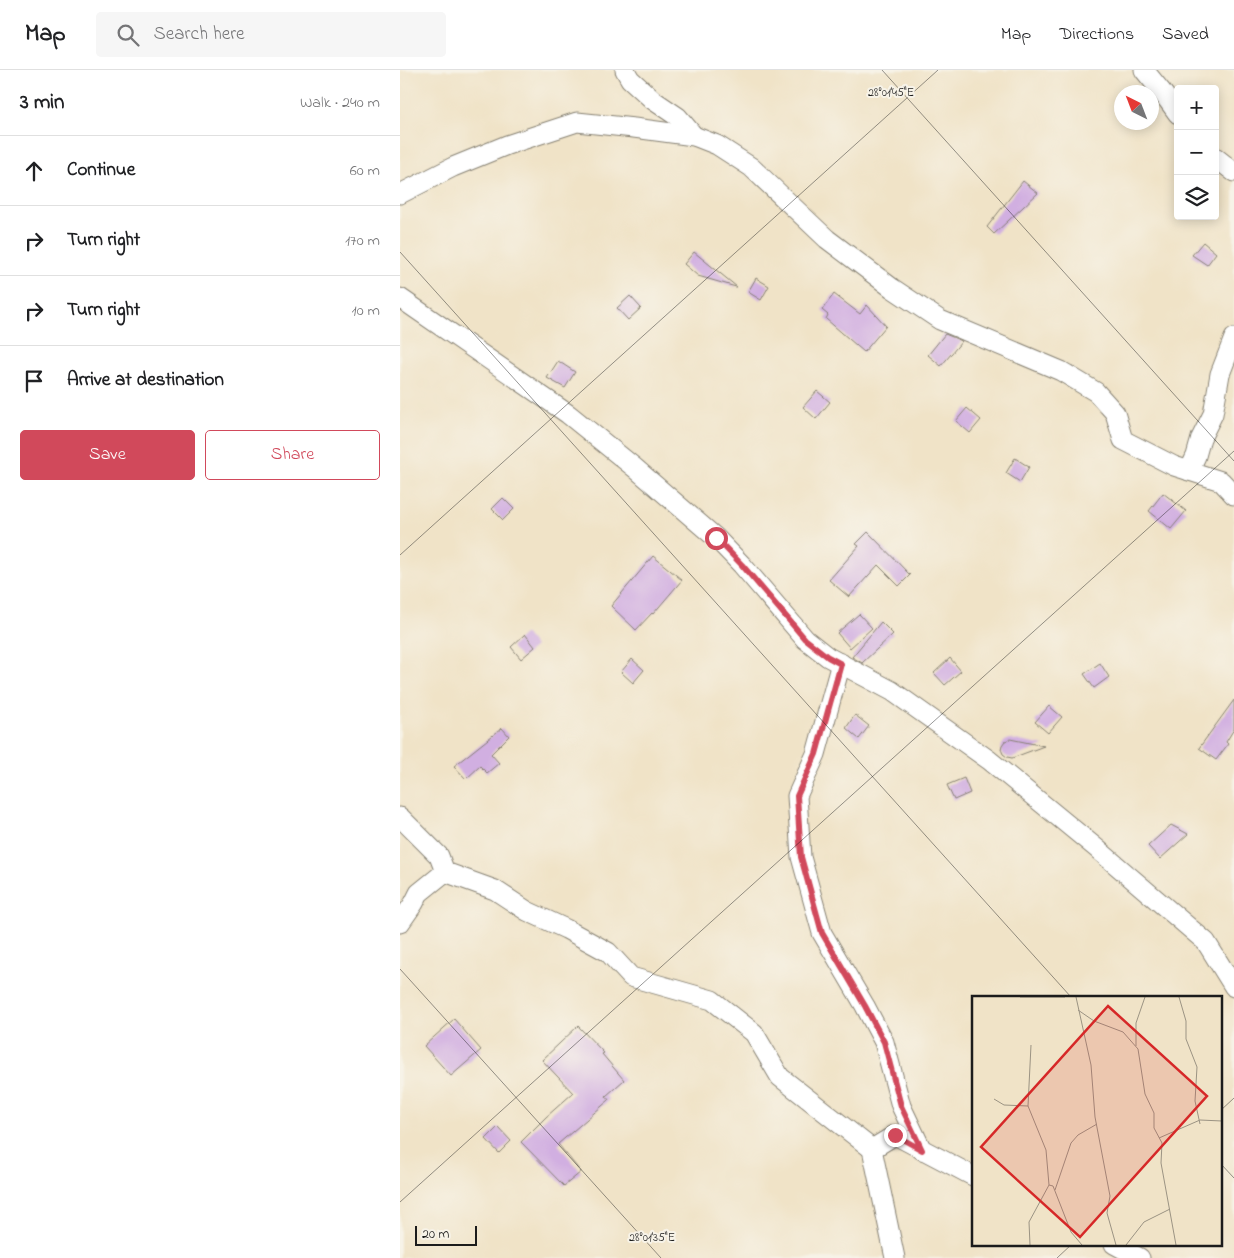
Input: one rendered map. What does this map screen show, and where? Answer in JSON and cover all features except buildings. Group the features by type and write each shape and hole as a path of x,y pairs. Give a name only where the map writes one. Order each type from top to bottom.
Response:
{"street":[{"path":"625,70 630,79 653,100 678,117 694,136"},
{"path":"1144,70 1174,109"},
{"path":"400,194 453,168 507,145 577,122 694,136 717,145 751,167 827,240 940,320 1061,371 1075,379 1096,392 1115,413 1122,440 1174,466 1221,481 1234,495"},
{"path":"1219,160 1234,172"},
{"path":"400,298 568,414 635,468 716,538 742,565 805,639 828,657 892,691 996,766 1095,847 1206,942 1234,987"},
{"path":"1189,471 1201,438 1213,414 1220,374 1234,338"},
{"path":"841,664 816,754 797,796 801,857 822,933 884,1042 901,1106 922,1150"},
{"path":"400,817 439,856 445,872 495,890 527,911 566,929 608,952 631,976 712,1000 754,1033 780,1077 872,1149 895,1258"},
{"path":"400,922 402,922 419,893 445,872"},
{"path":"872,1149 895,1135 972,1175"},
{"path":"1118,1246 1140,1258"}],"route":[{"path":"716,538 742,565 805,639 828,657 841,664 816,754 797,796 801,857 822,933 884,1042 901,1106 922,1150 895,1135"}]}
